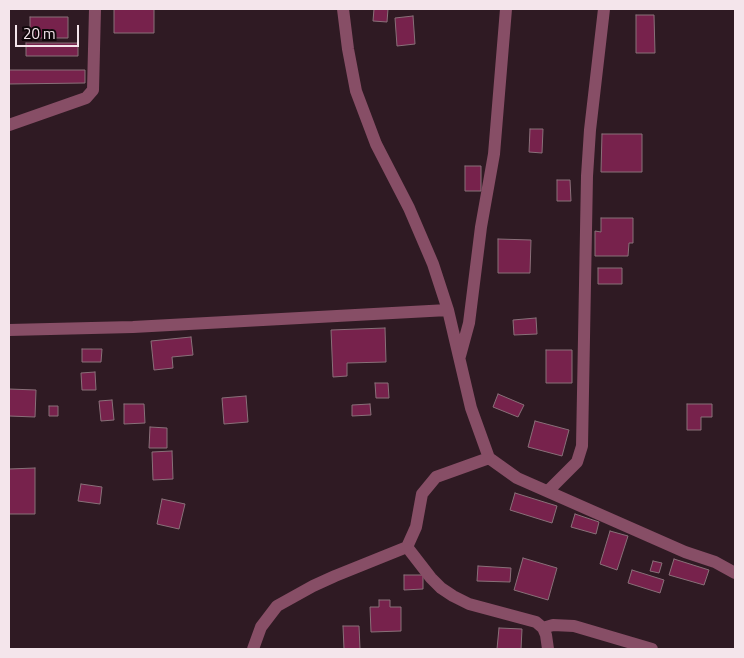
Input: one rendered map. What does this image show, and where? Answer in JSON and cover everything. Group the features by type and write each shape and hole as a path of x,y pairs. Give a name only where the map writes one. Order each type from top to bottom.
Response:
{"street":[{"path":"9,125 86,98 94,90 95,9"},
{"path":"343,9 356,91 376,144 409,208 433,264 448,310 471,408 489,458 517,478 685,552 715,562 735,573"},
{"path":"460,356 470,324 481,227 494,154 506,9"},
{"path":"548,492 577,462 582,446 587,176 590,130 604,9"},
{"path":"9,330 133,327 448,310"},
{"path":"253,649 260,627 277,606 335,576 407,547 416,527 422,494 436,477 489,458"},
{"path":"407,547 431,578 453,596 469,604 536,622 546,635 548,649"},
{"path":"715,562 735,562"},
{"path":"542,628 553,625 574,626 652,649"}],"building":[{"path":"114,9 154,9 154,33 114,33"},
{"path":"374,9 388,9 387,22 373,21"},
{"path":"636,15 654,15 655,53 636,53"},
{"path":"413,16 415,44 397,46 395,18"},
{"path":"30,17 68,17 68,38 30,38"},
{"path":"26,43 78,43 78,56 26,56"},
{"path":"9,70 85,70 85,83 9,84"},
{"path":"530,129 543,129 542,153 529,152"},
{"path":"602,134 642,134 642,172 601,172"},
{"path":"465,166 481,166 481,191 465,191"},
{"path":"557,180 570,180 571,201 557,201"},
{"path":"601,218 633,218 633,243 629,243 628,256 595,256 595,231 601,232"},
{"path":"498,239 531,240 530,273 498,273"},
{"path":"598,268 622,268 622,284 598,284"},
{"path":"536,318 537,334 514,335 513,320"},
{"path":"385,328 386,362 347,363 347,376 333,377 331,330"},
{"path":"191,337 193,355 172,357 173,368 154,370 151,341"},
{"path":"82,349 102,349 101,362 82,362"},
{"path":"546,350 572,350 572,383 546,383"},
{"path":"95,372 96,390 82,390 81,373"},
{"path":"375,383 388,383 389,398 376,398"},
{"path":"9,389 36,390 35,417 9,416"},
{"path":"498,394 524,405 518,417 493,407"},
{"path":"246,396 248,422 224,424 222,398"},
{"path":"112,400 114,420 101,421 99,401"},
{"path":"124,404 144,404 145,423 124,424"},
{"path":"370,404 371,415 352,416 352,405"},
{"path":"687,404 712,404 712,417 701,417 701,430 687,430"},
{"path":"49,406 58,406 58,416 49,416"},
{"path":"535,421 569,430 562,456 528,447"},
{"path":"150,427 167,428 167,448 149,448"},
{"path":"172,451 173,479 153,480 152,452"},
{"path":"35,468 35,514 9,514 9,469"},
{"path":"81,484 102,487 100,504 78,501"},
{"path":"515,493 557,506 552,523 510,510"},
{"path":"162,499 185,504 179,529 157,524"},
{"path":"575,514 599,522 596,534 571,527"},
{"path":"610,531 628,536 617,570 600,564"},
{"path":"523,558 557,568 548,600 514,590"},
{"path":"674,559 709,570 704,585 669,575"},
{"path":"653,561 662,563 659,573 650,571"},
{"path":"478,566 511,568 510,582 477,581"},
{"path":"632,570 664,580 660,593 628,583"},
{"path":"404,575 423,575 423,589 404,590"},
{"path":"379,600 390,600 390,607 401,607 401,631 371,632 370,607 379,607"},
{"path":"343,626 359,626 360,649 344,649"},
{"path":"499,628 522,629 521,649 497,649"}]}
